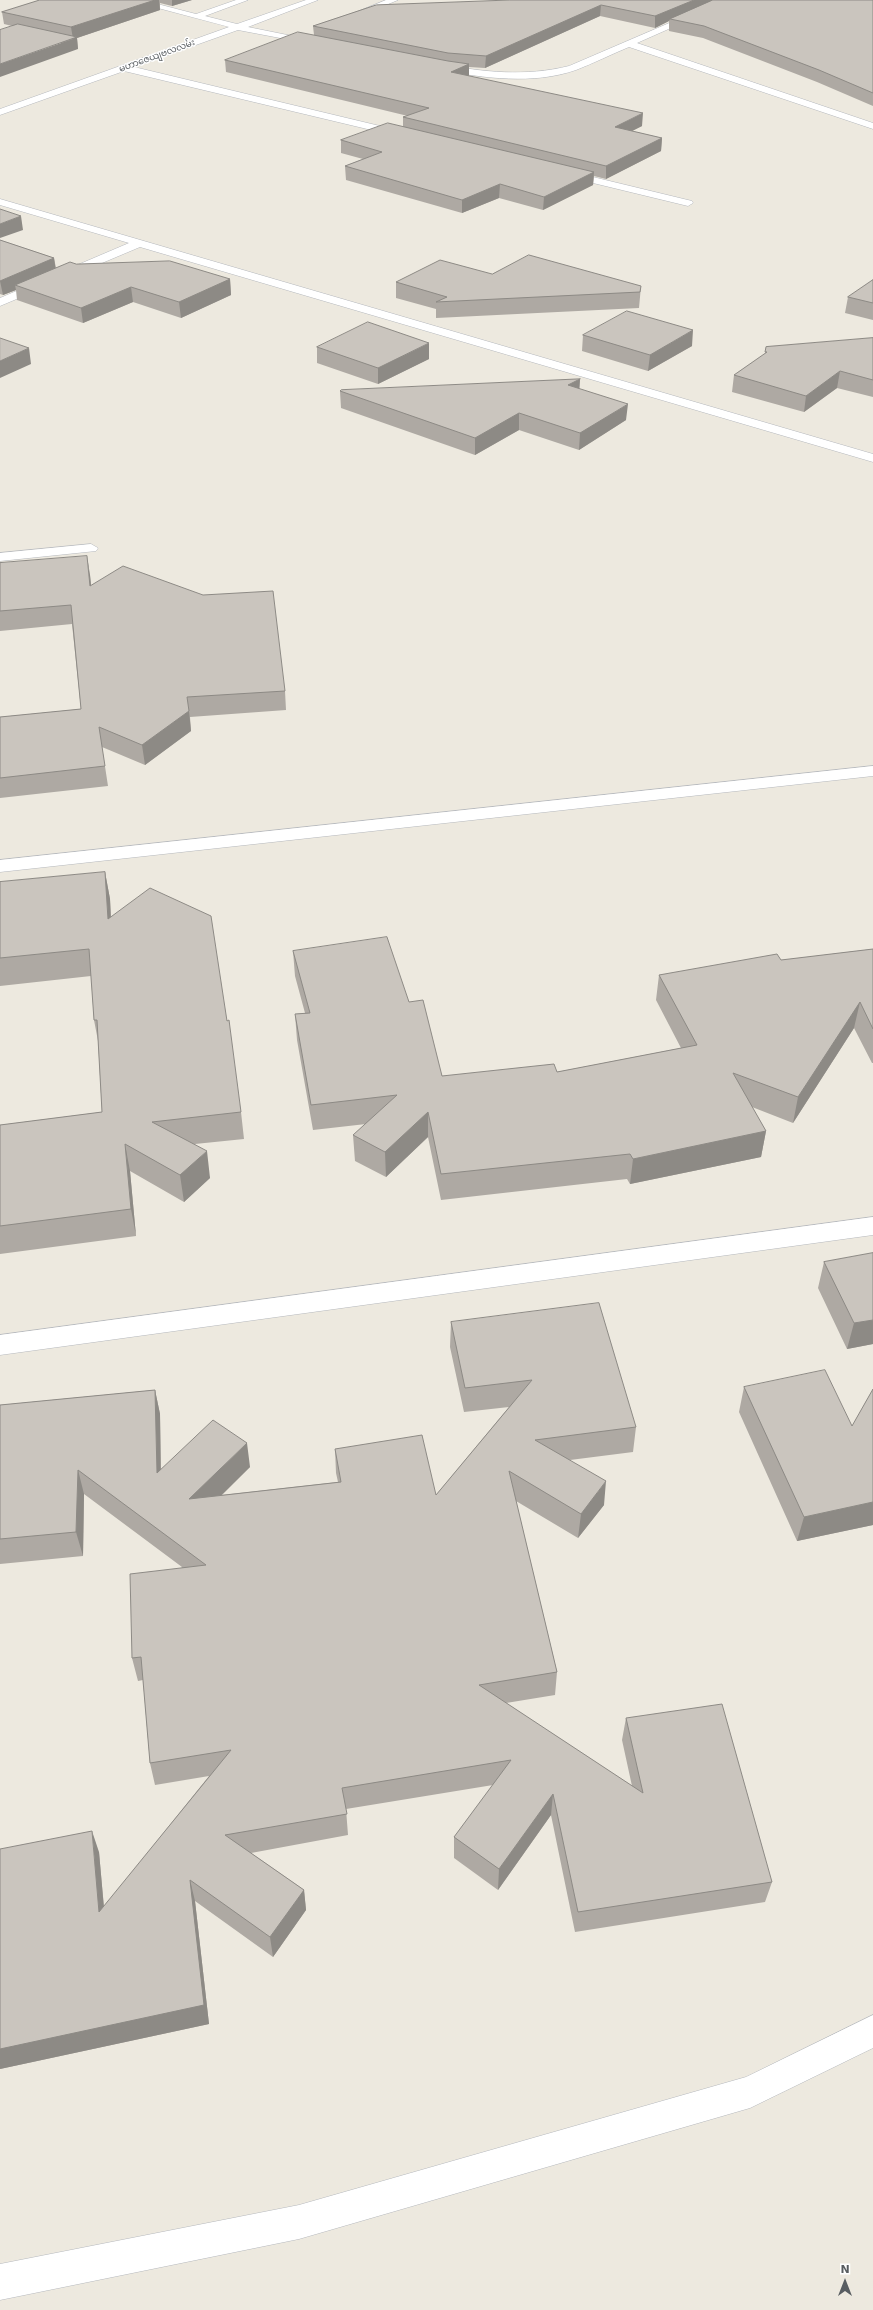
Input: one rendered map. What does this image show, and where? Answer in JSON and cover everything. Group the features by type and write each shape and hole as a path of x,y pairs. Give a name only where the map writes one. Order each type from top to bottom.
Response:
{"street":[{"path":"132,0 237,27 323,44"},
{"path":"195,17 244,0"},
{"name":"မဟာဇေယျဗလလမ်း","path":"0,112 314,0"},
{"path":"343,19 394,0"},
{"path":"432,66 491,75 526,78 549,75 572,68 630,44 730,0"},
{"path":"292,38 306,33"},
{"path":"630,44 873,126"},
{"path":"124,68 418,138"},
{"path":"557,171 688,202"},
{"path":"0,202 873,458"},
{"path":"0,302 139,243"},
{"path":"0,557 91,548"},
{"path":"0,866 873,771"},
{"path":"0,1346 873,1226"},
{"path":"0,2282 299,2222 750,2092 873,2031"}],"building":[{"path":"40,0 155,0 71,27 2,12"},
{"path":"510,0 694,0 655,16 601,5 486,56 448,53 313,26 376,5"},
{"path":"713,0 873,0 873,93 819,70 704,26 670,19"},
{"path":"18,24 77,37 0,64 0,30"},
{"path":"298,32 469,64 451,72 643,113 615,127 662,138 606,166 403,117 429,108 225,60"},
{"path":"388,123 594,172 544,197 500,184 462,200 345,166 382,152 341,140"},
{"path":"0,209 21,216 0,224"},
{"path":"0,240 54,258 0,281"},
{"path":"529,255 641,286 640,292 436,302 447,297 396,282 440,260 492,274"},
{"path":"170,261 230,279 179,302 131,287 81,308 15,285 70,262 76,264"},
{"path":"873,280 873,303 848,297"},
{"path":"627,311 693,330 650,355 583,335"},
{"path":"368,322 429,343 378,368 317,347"},
{"path":"0,338 29,348 0,361"},
{"path":"873,338 873,380 840,371 806,396 734,375 767,352 765,352 766,347"},
{"path":"580,379 568,385 628,404 580,433 519,413 475,438 340,391 341,390"},
{"path":"87,556 90,586 123,566 203,595 273,591 285,691 187,697 189,711 142,745 99,727 105,766 0,778 0,717 81,709 71,605 0,611 0,563"},
{"path":"105,872 108,919 150,888 211,916 227,1021 229,1020 241,1112 152,1122 207,1151 180,1175 125,1144 131,1209 0,1226 0,1125 102,1112 97,1020 94,1020 89,949 0,958 0,882"},
{"path":"387,937 409,1002 423,1000 442,1076 554,1064 557,1072 697,1045 659,975 777,954 781,960 873,949 873,1029 860,1002 798,1097 733,1073 766,1131 633,1159 630,1154 441,1174 428,1112 385,1152 353,1135 397,1095 311,1105 295,1014 310,1013 293,951"},
{"path":"873,1253 873,1320 854,1323 824,1262"},
{"path":"599,1303 636,1427 535,1440 606,1481 581,1514 509,1471 557,1672 479,1685 643,1793 626,1718 722,1704 772,1882 578,1912 553,1794 499,1869 454,1837 511,1760 342,1788 347,1814 225,1835 304,1890 270,1937 190,1880 204,2005 0,2049 0,1849 92,1831 99,1912 231,1750 150,1763 141,1657 132,1658 130,1574 206,1565 78,1470 76,1532 0,1539 0,1405 155,1390 157,1473 213,1420 247,1443 189,1499 341,1482 335,1449 422,1435 436,1495 532,1380 465,1388 451,1322"},
{"path":"825,1370 852,1426 873,1389 873,1502 804,1517 744,1387"}]}
